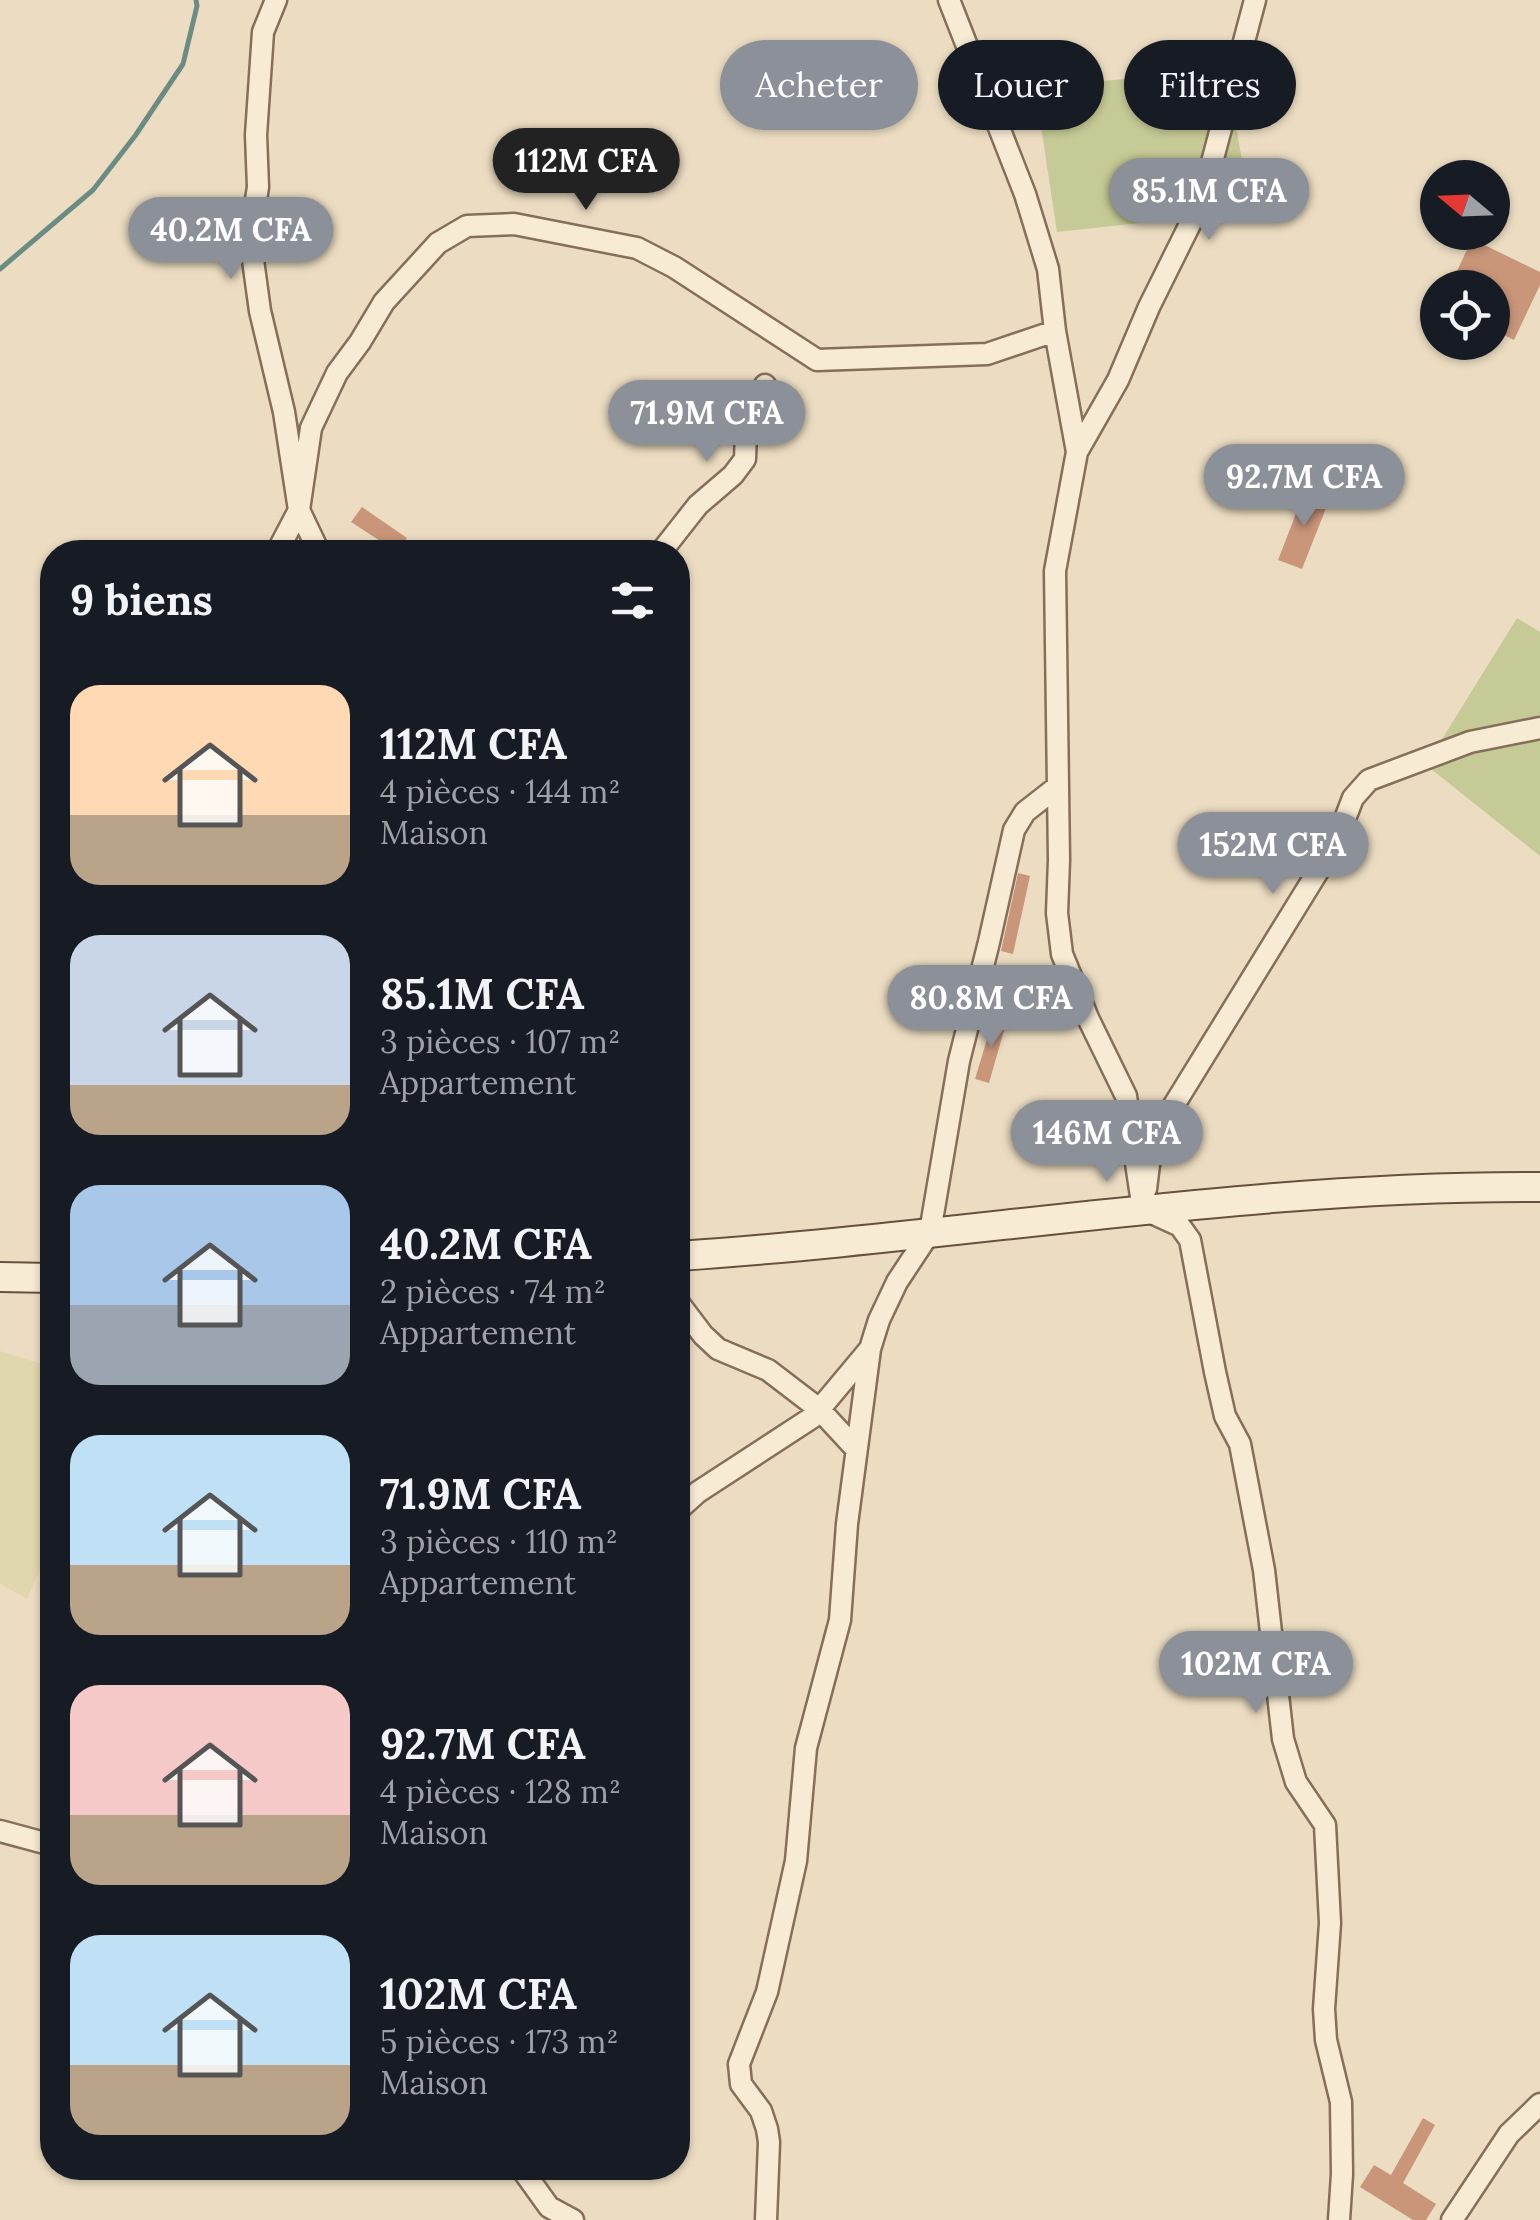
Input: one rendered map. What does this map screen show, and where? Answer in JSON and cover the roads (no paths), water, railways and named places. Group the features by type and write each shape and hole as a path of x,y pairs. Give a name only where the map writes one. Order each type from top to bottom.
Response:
{"street":[{"path":"276,0 262,32 256,135 258,187 250,238 260,310 284,412 298,510 313,540"},
{"path":"949,0 1026,194 1048,269 1077,452"},
{"path":"1143,1210 1126,1096 1062,954 1057,914 1056,571 1077,452 1118,380 1202,200 1255,0"},
{"path":"283,540 298,510 311,428 337,373 384,302 438,243 467,226 514,224 637,248 674,267 817,360 987,354 1056,331"},
{"path":"671,540 698,506 746,459 746,432 765,385"},
{"path":"1143,1210 1149,1164 1166,1118 1320,868 1353,798 1369,780 1470,742 1540,728"},
{"path":"766,2220 767,2129 762,2111 742,2084 739,2064 766,1992 796,1862 806,1748 840,1620 847,1524 870,1348 891,1294 930,1232 959,1062 1014,830 1025,812 1057,787"},
{"path":"690,1255 772,1250 1214,1202 1457,1186 1540,1187"},
{"path":"1143,1210 1180,1226 1190,1240 1215,1372 1225,1416 1240,1444 1264,1570 1283,1739 1296,1782 1325,1825 1330,1923 1324,2010 1326,2040 1341,2102 1339,2220"},
{"path":"0,1277 40,1278"},
{"path":"690,1318 718,1348 768,1370 819,1409 856,1449"},
{"path":"690,1499 812,1417 870,1348"},
{"path":"0,1831 40,1841"},
{"path":"1452,2220 1508,2134 1540,2104"},
{"path":"529,2180 548,2207 573,2220"}],"waterway":[{"path":"0,269 93,190 135,136 183,64 196,0"}]}
